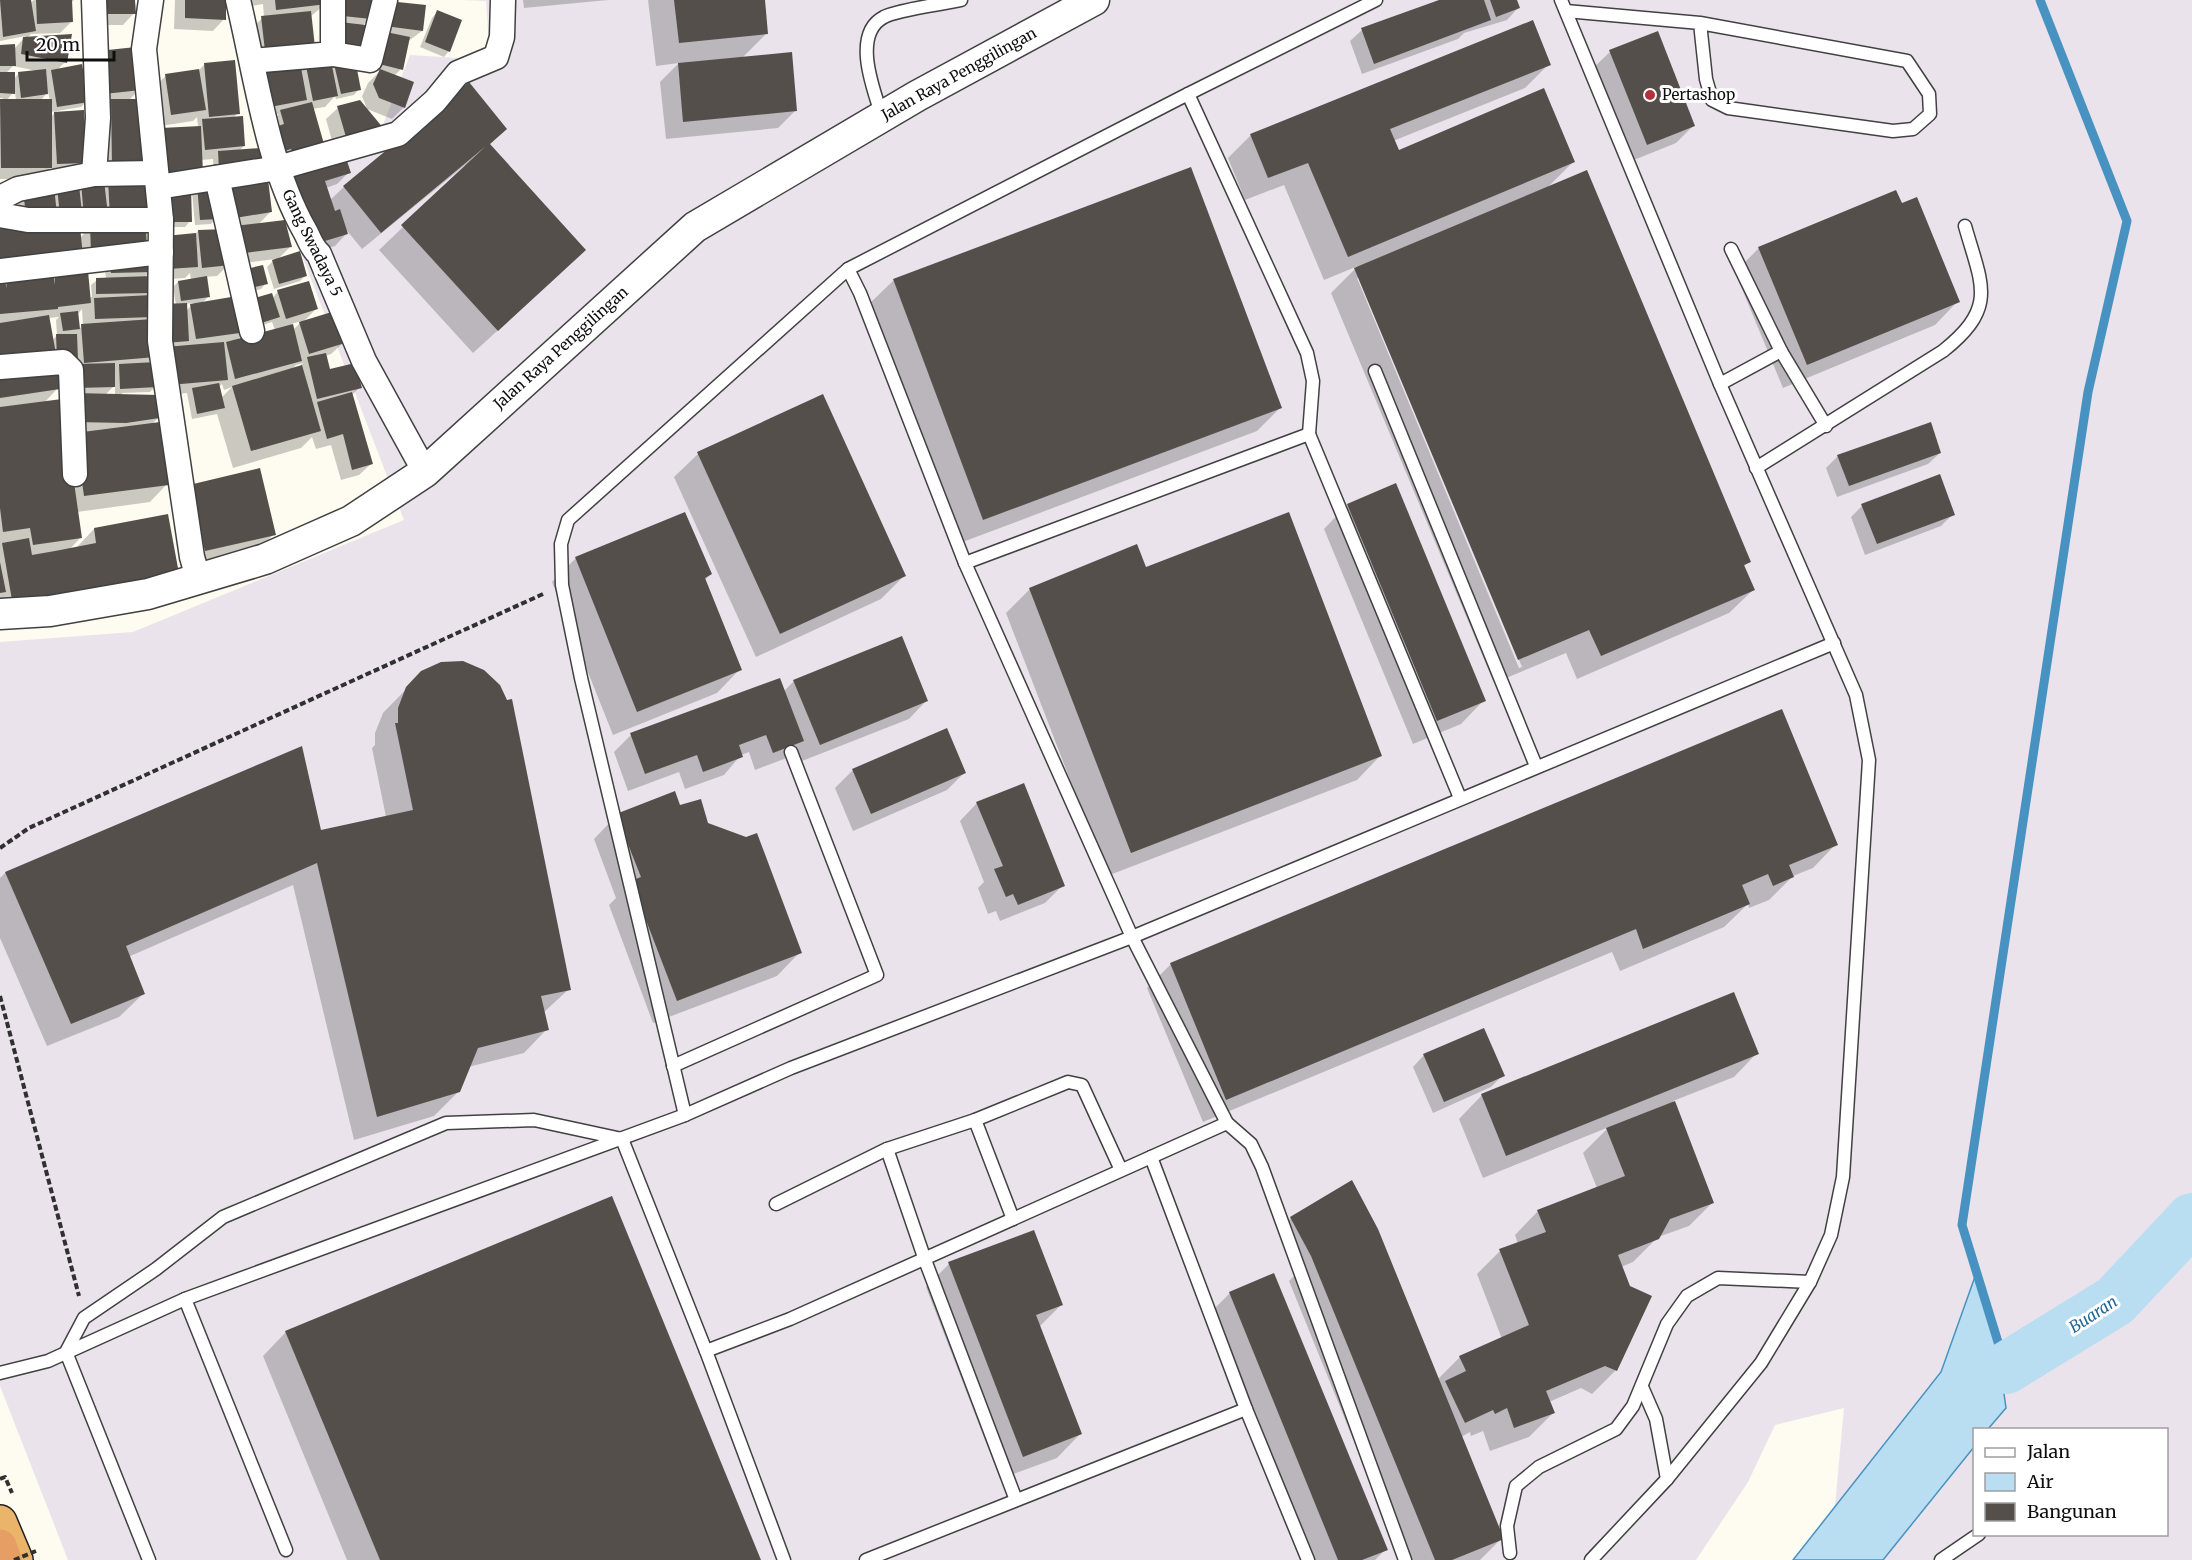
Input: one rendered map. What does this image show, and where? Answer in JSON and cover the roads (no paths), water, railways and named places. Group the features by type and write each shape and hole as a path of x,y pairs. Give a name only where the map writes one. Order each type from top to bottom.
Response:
{"highway":[{"path":"0,1522 18,1558"},
{"path":"0,1546 18,1558"}],"street":[{"path":"94,0 98,118 94,174"},
{"path":"151,0 144,49 161,220 160,341 192,557 199,581"},
{"name":"Gang Swadaya 5","path":"238,0 278,168 291,206 311,247 319,254 364,361 424,472"},
{"path":"333,0 333,54"},
{"path":"252,62 333,54 370,60 385,0"},
{"path":"0,198 18,189 94,174 157,180 217,178 278,168 398,134 435,101 458,73 496,57 502,37 503,0"},
{"name":"Jalan Raya Penggilingan","path":"0,614 50,611 137,596 199,581 265,559 330,532 368,511 424,472 695,227 882,116 1094,0"},
{"path":"217,178 252,331"},
{"path":"0,215 28,220 161,220"},
{"path":"0,271 160,252"},
{"path":"0,367 63,362 70,370 75,474"}],"lane":[{"path":"882,116 868,71 869,35 883,17 961,0"},
{"path":"685,1115 586,701 562,585 561,544 568,520 848,269 1376,0"},
{"path":"1590,1560 1667,1479 1761,1363 1810,1282 1832,1235 1843,1177 1869,760 1856,695 1720,384 1564,6 1700,23 1907,61 1929,94 1930,114 1912,129 1893,131 1728,108 1712,100 1706,79 1700,23"},
{"path":"1188,94 1306,352 1313,381 1309,434 1460,798"},
{"path":"1756,468 1943,351 1967,332 1976,318 1981,300 1980,278 1965,226"},
{"path":"1731,249 1781,351 1826,426"},
{"path":"848,269 965,563 1132,937 1227,1123 1251,1144 1262,1167 1405,1560"},
{"path":"1720,384 1781,351"},
{"path":"1375,372 1536,766"},
{"path":"965,563 1309,434"},
{"path":"0,1373 48,1361 185,1299 685,1115 791,1068 1132,937 1834,643"},
{"path":"673,1066 877,975 791,752"},
{"path":"776,1204 887,1149 975,1120 1068,1082 1082,1085 1121,1170"},
{"path":"148,1560 66,1352 84,1318 156,1269 223,1217 446,1123 534,1120 622,1139"},
{"path":"975,1120 1013,1219"},
{"path":"706,1351 790,1319 925,1260 1227,1123"},
{"path":"622,1139 706,1351 784,1560"},
{"path":"887,1149 925,1260 1016,1500"},
{"path":"1151,1157 1246,1409 1308,1560"},
{"path":"1510,1552 1507,1526 1516,1486 1539,1467 1616,1429 1634,1406 1667,1324 1687,1296 1718,1278 1810,1282"},
{"path":"185,1299 286,1550"},
{"path":"1642,1387 1656,1419 1667,1479"},
{"path":"866,1560 1246,1409"},
{"path":"1941,1560 1975,1536"}],"water":[{"path":"1977,1271 1996,1336 2006,1408 1989,1428 1973,1428 1973,1448 1883,1560 1793,1560 1941,1372"}],"waterway":[{"path":"1995,1382 2006,1368 1962,1225 2088,392 2127,221 2040,0"},
{"name":"Buaran","path":"2006,1368 2115,1301 2192,1219"}],"place":[{"name":"Pertashop","path":"1650,95"}]}
